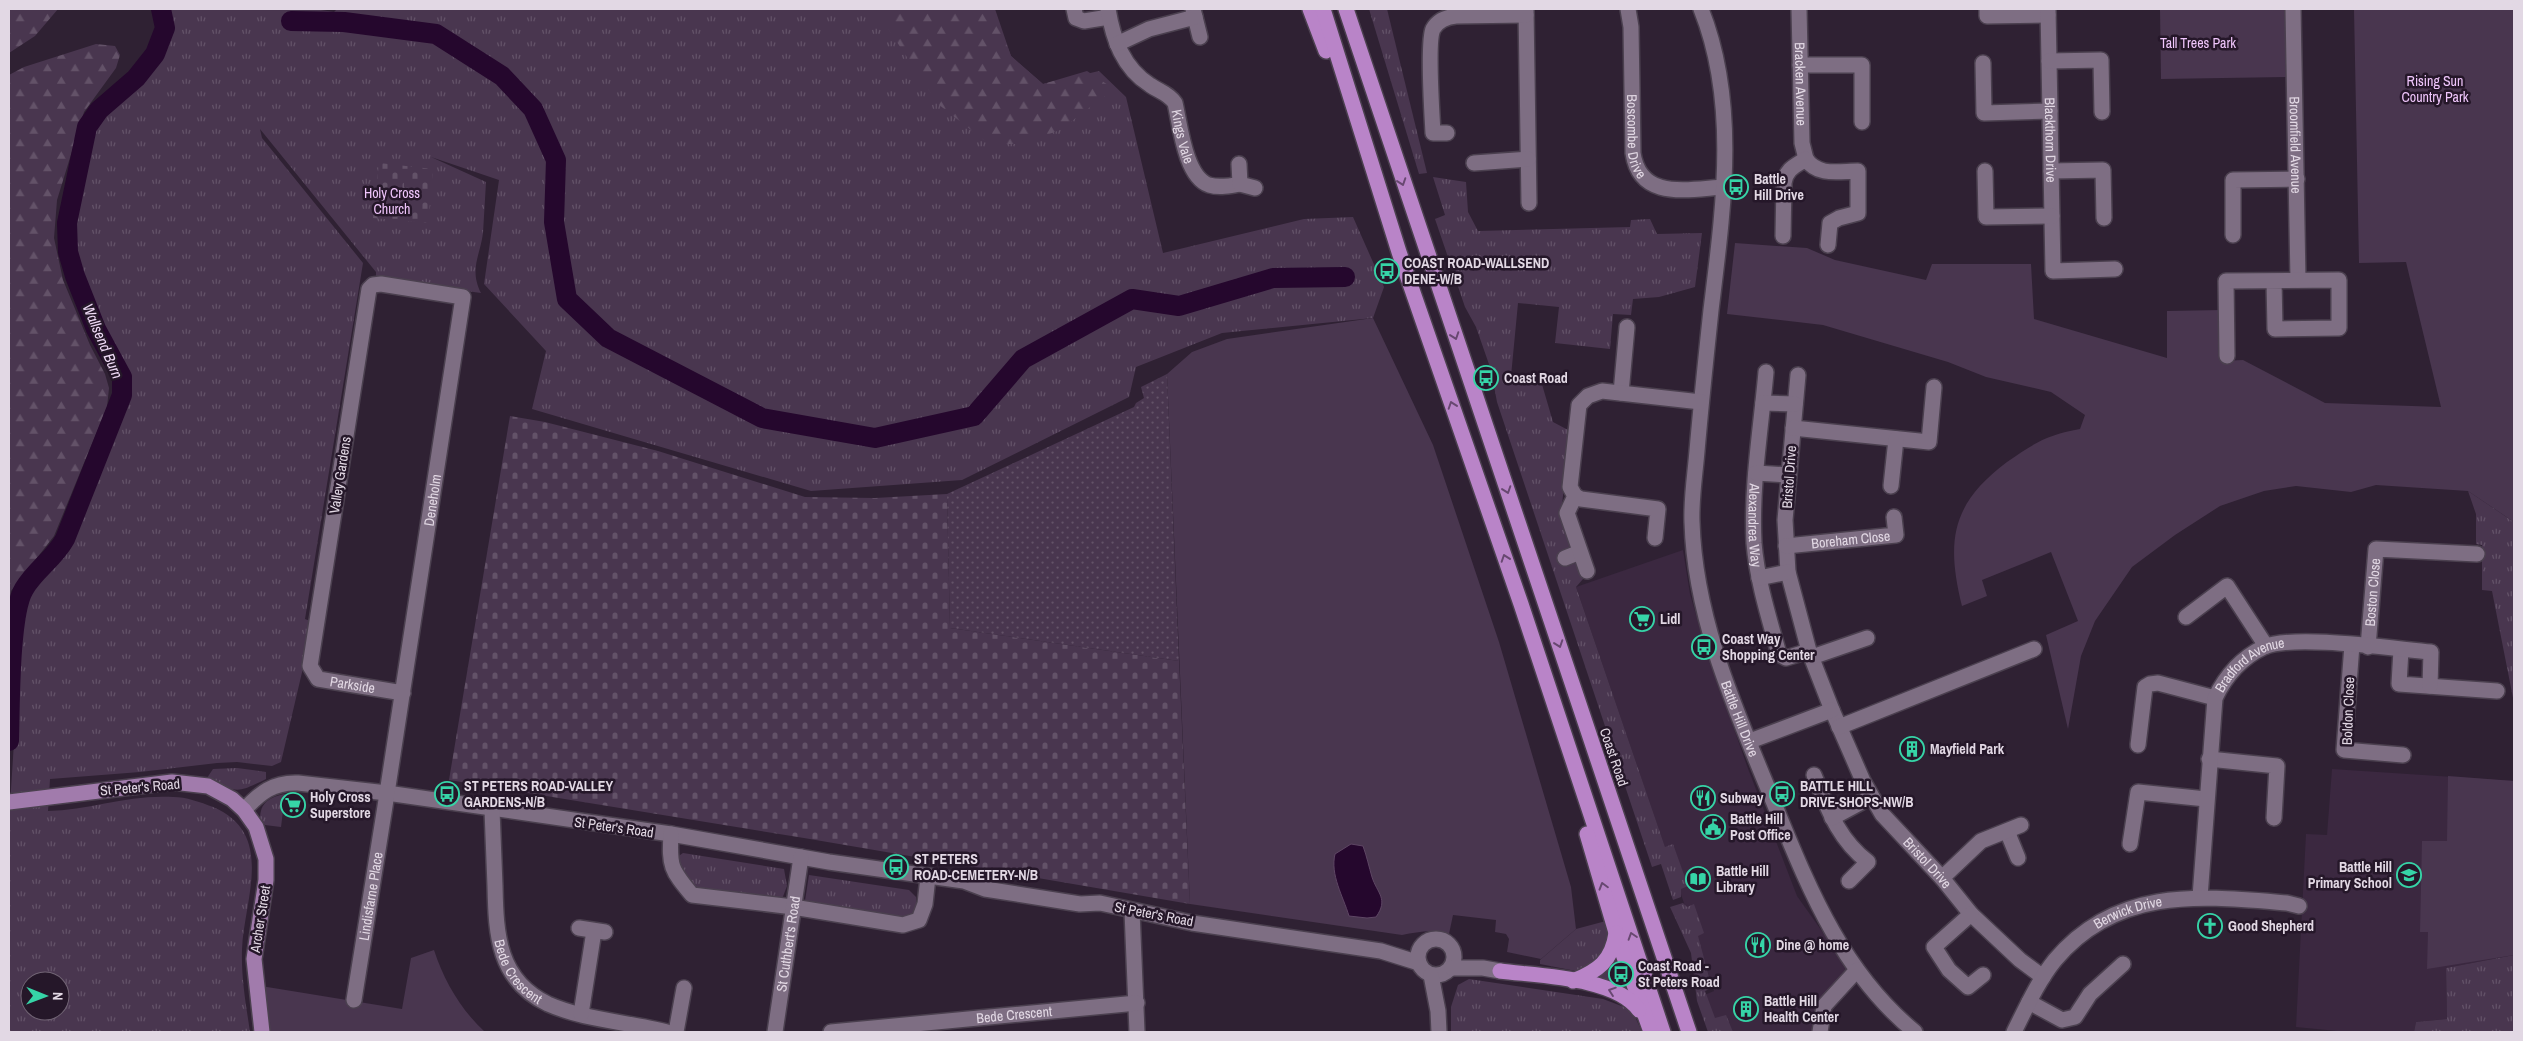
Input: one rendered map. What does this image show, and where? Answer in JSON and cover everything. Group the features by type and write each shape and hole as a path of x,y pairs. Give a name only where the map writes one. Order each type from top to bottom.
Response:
{"highway":[{"path":"1310,9 1399,252 1522,604 1663,1032"},
{"path":"1323,9 1399,252"},
{"name":"Coast Road","path":"1346,9 1689,1032"},
{"path":"1352,9 1387,136"},
{"path":"1522,604 1616,933 1643,1015 1651,1032"},
{"path":"1574,981 1590,974 1605,963 1612,950 1616,933"},
{"path":"1500,970 1574,981 1623,994 1635,1004 1643,1015"}],"main road":[{"name":"St Peter's Road","path":"9,802 172,782 203,785 226,794 244,810"},
{"name":"Archer Street","path":"244,810 256,828 266,859 266,880 254,959 262,1032"}],"street":[{"name":"Kings Vale","path":"1074,9 1076,18 1084,21 1109,13 1117,44 1134,74 1171,96 1175,103 1187,157 1194,172 1206,184 1219,187 1248,186 1239,164"},
{"name":"Boscombe Drive","path":"1628,9 1631,27 1633,153 1638,169 1648,182 1664,189 1724,188"},
{"name":"Battle Hill Drive","path":"1701,9 1712,39 1720,77 1724,133 1724,188 1701,402 1692,520 1698,590 1717,659 1816,902 1842,950 1882,999 1915,1032"},
{"name":"Bracken Avenue","path":"1799,9 1802,143 1806,159"},
{"path":"1987,9 1987,16 2048,12"},
{"name":"Broomfield Avenue","path":"2293,9 2298,280"},
{"path":"1447,133 1433,133 1431,40 1434,29 1440,22 1450,17 1526,12 1529,203"},
{"name":"Blackthorn Drive","path":"2048,12 2053,270 2115,269"},
{"path":"1117,44 1194,13 1200,37"},
{"path":"2049,61 2102,60 2102,112"},
{"path":"1983,63 1984,113 2050,112"},
{"path":"1800,65 1862,65 1862,122"},
{"path":"1783,236 1785,176 1792,167 1806,159 1810,165 1823,172 1858,171 1858,213 1839,218 1830,223 1828,245"},
{"path":"1474,163 1528,160"},
{"path":"2051,171 2103,170 2104,218"},
{"path":"1985,171 1986,217 2052,216"},
{"path":"2234,234 2232,180 2297,179"},
{"path":"2227,356 2226,281 2339,280 2339,328 2275,329 2274,281"},
{"name":"Deneholm","path":"373,285 380,284 463,297 387,793"},
{"name":"Valley Gardens","path":"310,666 369,290 373,285"},
{"path":"1621,393 1627,327"},
{"name":"Alexandrea Way","path":"1766,372 1756,473 1754,543 1759,578 1779,654 1786,658 1811,654 1866,638"},
{"name":"Bristol Drive","path":"1798,375 1788,474 1786,546 1788,572 1811,654 1832,710 1871,797 1882,814 1942,878 1971,914 2020,960 2043,977"},
{"name":"Bristol Drive","path":"1792,428 1929,442 1934,386"},
{"path":"1655,538 1658,509 1581,500 1574,496 1570,487 1579,405 1588,396 1602,391 1701,402"},
{"path":"1763,403 1795,404"},
{"path":"1891,486 1896,439"},
{"name":"Alexandrea Way","path":"1756,473 1788,474"},
{"path":"1574,496 1567,513 1587,571"},
{"name":"Boreham Close","path":"1786,546 1896,535 1894,517"},
{"name":"Boston Close","path":"2368,647 2376,549 2477,554"},
{"path":"1565,558 1580,552"},
{"name":"Alexandrea Way","path":"1759,578 1788,572"},
{"path":"2186,617 2227,586 2266,646"},
{"name":"Bradford Avenue","path":"2200,897 2215,698 2223,681 2241,661 2266,646 2312,642 2432,652 2430,686"},
{"name":"Boldon Close","path":"2352,645 2344,750 2403,755"},
{"path":"1839,727 2034,649"},
{"path":"2401,650 2398,684 2497,691"},
{"name":"Parkside","path":"310,666 318,679 403,693"},
{"path":"2138,745 2145,687 2158,683 2215,698"},
{"path":"1750,741 1832,710"},
{"path":"2209,759 2277,766 2274,818"},
{"path":"1814,775 1832,818 1851,849 1868,862 1849,881"},
{"name":"St Peter's Road","path":"244,810 263,791 283,783 387,793 492,810 670,834 801,857 964,881 985,889 1080,904 1100,903 1192,922 1419,956"},
{"path":"2130,844 2138,792 2206,799"},
{"name":"Lindisfarne Place","path":"354,1000 387,793"},
{"path":"1832,818 1871,797"},
{"name":"Bede Crescent","path":"492,810 496,925 499,945 505,962 515,978 528,992 548,1004 581,1014 667,1032"},
{"path":"1942,878 1982,842 2021,826"},
{"path":"2007,831 2018,858"},
{"name":"St Peter's Road","path":"670,834 669,862 677,878 692,894 793,907 903,926 919,920 925,904 928,877"},
{"name":"St Cuthbert's Road","path":"775,1032 801,857"},
{"name":"Berwick Drive","path":"2014,1032 2043,977 2055,960 2081,934 2108,916 2161,900 2200,897 2288,903 2299,906"},
{"path":"1132,911 1137,1032"},
{"path":"1971,914 1934,947 1949,970 1968,987 1983,975"},
{"path":"581,1014 593,930"},
{"name":"St Peter's Road","path":"1445,968 1450,944 1439,939 1426,942 1419,956 1421,968 1445,968 1483,968 1500,970"},
{"path":"2029,1002 2062,1020 2075,1017 2090,994 2123,964"},
{"path":"1439,1032 1438,1011 1445,968"},
{"path":"1820,1032 1824,1006 1858,970"},
{"path":"676,1032 684,988"},
{"name":"Bede Crescent","path":"831,1032 1137,1004"}],"shaded area":[{"path":"1683,550 1690,594 1704,642 1747,766 1797,896 1851,972 1815,1032 1717,1032 1702,996 1714,991 1576,587"},
{"name":"Battle Hill Primary School","path":"2332,769 2514,781 2514,955 2446,968 2447,1019 2416,1022 2414,1032 2347,1032 2296,1027 2306,834 2327,835"},
{"path":"1351,844 1363,846 1372,877 1381,896 1382,905 1376,917 1349,916 1338,885 1334,870 1335,854"}],"green space":[{"path":"9,9 58,9 35,36 9,53"},
{"path":"167,9 314,9 334,12 337,9 995,9 1011,56 1043,84 1099,71 1126,97 1163,253 1304,219 1353,217 1384,287 1373,318 1222,333 1136,367 1129,397 962,480 811,491 532,409 546,351 484,284 499,180 431,157 486,182 483,233 476,263 476,277 481,293 376,278 376,272 260,129 262,138 363,263 305,619 310,621 303,668 281,762 272,766 237,762 217,763 140,772 50,779 48,811 142,798 178,797 213,807 232,819 244,834 250,851 252,869 242,949 244,991 250,1032 9,1032 9,821 23,601 33,585 69,543 125,402 127,389 124,370 100,330 78,269 72,220 74,205 81,183 89,135 96,121 107,108 147,74 158,61 166,47 170,30"},
{"path":"884,9 993,9 1011,56 1043,84 1087,71 1114,89 1060,130 1022,144 989,144 938,104 889,30"},
{"path":"1369,9 1387,9 1427,173 1419,174"},
{"name":"Tall Trees Park","path":"2160,9 2285,9 2286,77 2161,79"},
{"name":"Rising Sun Country Park","path":"2354,9 2514,9 2514,522 2468,491 2376,485 2351,492 2296,486 2264,491 2220,506 2175,535 2132,567 2095,621 2081,656 2068,729 2046,635 2078,621 2051,552 1982,580 1987,596 1962,606 1954,562 1954,543 1964,509 1974,493 1988,478 2007,462 2033,445 2058,434 2080,429 2085,415 2051,392 1986,377 1948,362 1823,325 1727,314 1735,243 1807,248 1835,260 1926,280 1932,264 2031,264 2034,319 2167,358 2167,311 2222,310 2223,361 2243,360 2325,403 2441,407 2406,262 2359,263"},
{"path":"96,44 115,46 120,55 116,68 84,112 57,200 54,238 63,280 90,345 105,374 109,388 107,407 54,536 11,591 9,607 9,75 24,67"},
{"name":"Holy Cross Church","path":"379,163 433,169 428,223 373,218","holes":["411,179 421,181 418,206 408,205 410,188 404,187 404,181"]},
{"path":"1433,177 1466,182 1468,212 1478,231 1630,227 1631,220 1650,219 1657,234 1702,233 1695,287 1659,297 1633,299 1631,315 1613,314 1610,349 1555,343 1559,307 1518,303 1511,376 1541,381 1553,422 1570,431 1561,514 1570,546 1566,552 1570,561 1577,565 1583,579 1576,587 1665,847 1673,844 1688,886 1681,889 1681,897 1673,900 1661,864 1652,867 1497,402 1491,370 1476,327 1465,307 1435,219 1445,215"},
{"path":"1373,318 1433,445 1499,642 1571,887 1576,929 1541,959 1507,952 1509,939 1506,934 1495,932 1496,920 1453,915 1449,934 1431,931 1402,935 1190,904 1167,374 1192,352 1227,339"},
{"path":"1167,374 1179,661 950,628 947,494 1134,407 1136,403 1144,398 1141,387"},
{"path":"510,416 545,422 658,451 805,497 875,498 947,494 950,628 1179,661 1190,904 449,780"},
{"path":"2468,491 2514,522 2514,703 2492,591 2482,590 2482,545 2476,544 2476,514"},
{"path":"237,768 266,772 266,779 237,790 225,787 207,778 213,769"},
{"path":"2448,776 2514,781 2514,955 2427,969 2428,932 2420,932 2422,841 2447,841"},
{"path":"285,794 281,827 265,825 260,819 260,813 264,804 270,799"},
{"path":"683,853 784,869 787,886 782,899 694,888 685,878 676,858"},
{"path":"809,875 909,890 916,897 916,912 905,919 813,908 805,901"},
{"path":"1683,903 1687,907 1694,904 1704,933 1698,936 1712,988 1705,991 1715,1018 1726,1015 1733,1032 1708,1032 1697,1001 1691,953 1670,907"},
{"path":"1606,921 1607,940 1604,951 1581,972 1540,964 1540,960 1576,929"},
{"path":"434,950 454,994 468,1014 485,1032 269,1032 261,986 402,1009 411,958"},
{"path":"2514,955 2514,1032 2414,1032 2416,1022 2447,1019 2446,968"},
{"path":"1615,960 1618,960 1629,988 1627,991 1592,979 1606,972"},
{"path":"1469,979 1603,999 1632,1010 1642,1032 1451,1032 1451,1007 1458,985"}],"waterway":[{"name":"Wallsend Burn","path":"9,741 11,662 15,619 19,601 28,582 56,553 65,539 122,395 122,377 96,329 75,276 68,252 67,223 87,127 99,110 136,78 155,54 165,28 161,9"},
{"path":"291,21 344,22 436,34 502,76 533,109 556,160 554,222 567,299 608,338 762,418 875,438 974,416 1023,359 1132,299 1179,306 1273,278 1345,277"}],"place":[{"name":"Battle Hill Drive","path":"1736,187"},
{"name":"COAST ROAD-WALLSEND DENE-W/B","path":"1387,271"},
{"name":"Coast Road","path":"1486,378"},
{"name":"Lidl","path":"1642,619"},
{"name":"Coast Way Shopping Center","path":"1704,647"},
{"name":"Mayfield Park","path":"1912,749"},
{"name":"ST PETERS ROAD-VALLEY GARDENS-N/B","path":"447,794"},
{"name":"BATTLE HILL DRIVE-SHOPS-NW/B","path":"1782,794"},
{"name":"Subway","path":"1703,798"},
{"name":"Holy Cross Superstore","path":"293,805"},
{"name":"Battle Hill Post Office","path":"1713,827"},
{"name":"ST PETERS ROAD-CEMETERY-N/B","path":"896,867"},
{"name":"Battle Hill Primary School","path":"2409,875"},
{"name":"Battle Hill Library","path":"1698,879"},
{"name":"Good Shepherd","path":"2210,926"},
{"name":"Dine @ home","path":"1758,945"},
{"name":"Coast Road - St Peters Road","path":"1621,974"},
{"name":"Battle Hill Health Center","path":"1746,1009"}]}
